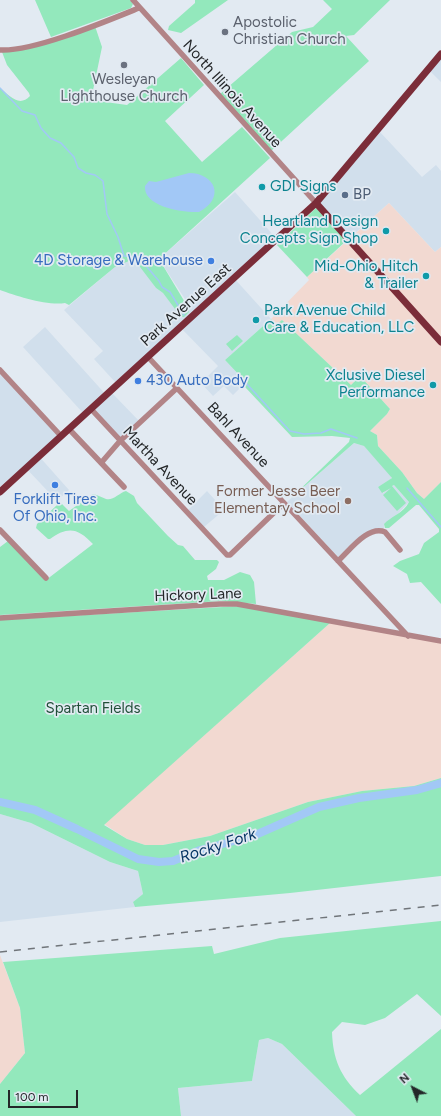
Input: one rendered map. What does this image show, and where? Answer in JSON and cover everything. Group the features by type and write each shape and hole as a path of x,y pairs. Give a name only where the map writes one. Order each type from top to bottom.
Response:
{"main road":[{"name":"Park Avenue East","path":"0,492 316,203 441,54"},
{"path":"316,203 441,342"}],"street":[{"name":"North Illinois Avenue","path":"133,0 316,203"},
{"path":"0,50 14,50 37,44 139,8"},
{"name":"Bahl Avenue","path":"148,357 408,636"},
{"path":"0,370 61,436"},
{"path":"101,463 120,441 177,388"},
{"name":"Martha Avenue","path":"91,409 227,555 230,556 284,503"},
{"path":"69,429 124,487"},
{"path":"0,530 46,578"},
{"path":"338,561 366,535 375,530 383,531 388,534 400,550"},
{"name":"Hickory Lane","path":"0,618 232,604 266,608 408,636 441,641"}],"shaded area":[{"path":"441,58 441,82 430,71"},
{"path":"380,132 422,177 436,165 441,171 441,247 435,252 389,203 346,241 316,208"},
{"path":"235,192 275,237 233,277 271,319 225,360 241,377 244,384 233,395 224,386 213,396 201,383 218,366 179,326 116,383 94,359 103,351 64,310 115,267 129,261 137,263 144,270 156,288 163,293 181,316 185,299 159,259"},
{"path":"389,203 435,252 441,247 441,482 424,499 417,493 402,472 378,446 377,435 370,431 390,409 360,376 351,385 282,320 276,326 271,319 309,280 307,277"},
{"path":"45,327 108,397 112,393 140,422 121,439 91,406 83,413 23,347"},
{"path":"0,373 57,435 37,454 69,490 57,501 24,466 0,487"},
{"name":"Former Jesse Beer Elementary School","path":"354,443 364,446 392,476 391,479 378,487 383,493 394,485 409,502 394,518 384,524 384,530 377,529 339,558 287,502"},
{"path":"207,491 224,510 204,527 188,510"},
{"path":"330,623 441,643 441,778 414,786 362,791 308,802 210,836 163,845 145,845 127,839 104,824"},
{"path":"0,814 31,823 110,862 138,871 143,894 133,902 135,907 0,922"},
{"path":"0,955 20,1008 25,1053 0,1084"},
{"path":"268,1038 282,1044 356,1116 181,1116 178,1088 252,1081 259,1040"}],"green space":[{"path":"35,0 130,0 133,4 131,8 51,37"},
{"path":"195,0 228,0 181,33 168,30 169,26 195,3"},
{"path":"323,0 390,0 354,35 346,36 369,61 271,151 220,94 292,32 313,27 332,9"},
{"path":"95,26 102,47 91,100 127,105 181,58 204,85 165,121 202,162 242,127 270,158 159,259 189,309 189,312 184,317 181,317 163,293 156,288 137,263 129,261 115,267 69,305 65,303 58,304 32,300 0,290 0,88 18,101 22,101 30,96 7,65 2,52 17,51"},
{"path":"316,208 346,241 307,277 277,245"},
{"path":"271,319 276,325 282,320 351,385 360,376 390,409 370,431 377,435 378,446 402,472 417,493 424,499 441,482 441,604 421,582 410,583 407,574 393,566 400,561 419,554 424,543 439,532 439,529 419,505 416,505 389,528 385,528 384,524 404,509 409,502 394,485 392,486 406,503 397,511 383,495 391,488 382,493 378,487 392,478 364,446 354,443 290,499 349,442 350,438 332,436 292,437 245,387 241,377 225,360"},
{"path":"237,335 243,341 232,351 226,344"},
{"path":"126,491 134,496 137,503 168,536 178,545 183,546 195,560 217,560 219,562 216,569 207,576 208,580 224,580 240,572 250,575 254,582 256,604 221,601 0,615 0,547 8,541 46,580 93,544 78,532 73,531 62,532 48,539 36,528 37,524 57,505 62,504 69,511 93,494 109,499 114,498"},
{"name":"Spartan Fields","path":"240,606 330,623 104,825 127,839 145,845 163,845 210,836 308,802 362,791 414,786 441,778 441,876 290,893 135,907 133,902 143,894 138,871 110,862 31,823 0,814 0,620"},
{"path":"441,921 441,1016 417,994 385,1018 365,1025 342,1022 332,1032 334,1051 339,1066 347,1081 360,1095 441,1029 441,1116 356,1116 282,1044 268,1038 259,1040 252,1081 178,1088 181,1116 0,1116 0,1084 25,1053 20,1008 3,962 212,946 214,954 280,938"}],"water":[{"path":"189,173 198,174 205,177 214,187 215,194 212,200 199,212 175,210 157,204 150,199 146,193 145,186 149,181 156,182"}],"waterway":[{"path":"0,88 22,111 35,115 41,128 50,138 61,143 74,157 78,168 86,173 95,175 103,181 107,214 118,237 124,256 144,257 147,267 162,287 170,292 184,315"},
{"path":"245,382 290,431 304,434 321,433 331,429 357,438"},
{"path":"407,488 441,527"},
{"name":"Rocky Fork","path":"0,802 35,810 138,859 159,862 173,861 200,850 253,836 319,807 359,798 417,790 441,783"}],"railway":[{"path":"0,952 441,905"}],"place":[{"name":"Apostolic Christian Church","path":"225,32"},
{"name":"Wesleyan Lighthouse Church","path":"124,65"},
{"name":"GDI Signs","path":"262,187"},
{"name":"BP","path":"345,195"},
{"name":"Heartland Design Concepts Sign Shop","path":"386,231"},
{"name":"4D Storage & Warehouse","path":"211,261"},
{"name":"Mid-Ohio Hitch & Trailer","path":"426,276"},
{"name":"Park Avenue Child Care & Education, LLC","path":"256,320"},
{"name":"430 Auto Body","path":"138,381"},
{"name":"Xclusive Diesel Performance","path":"433,385"},
{"name":"Forklift Tires Of Ohio, Inc.","path":"55,485"},
{"name":"Former Jesse Beer Elementary School","path":"348,501"}]}
